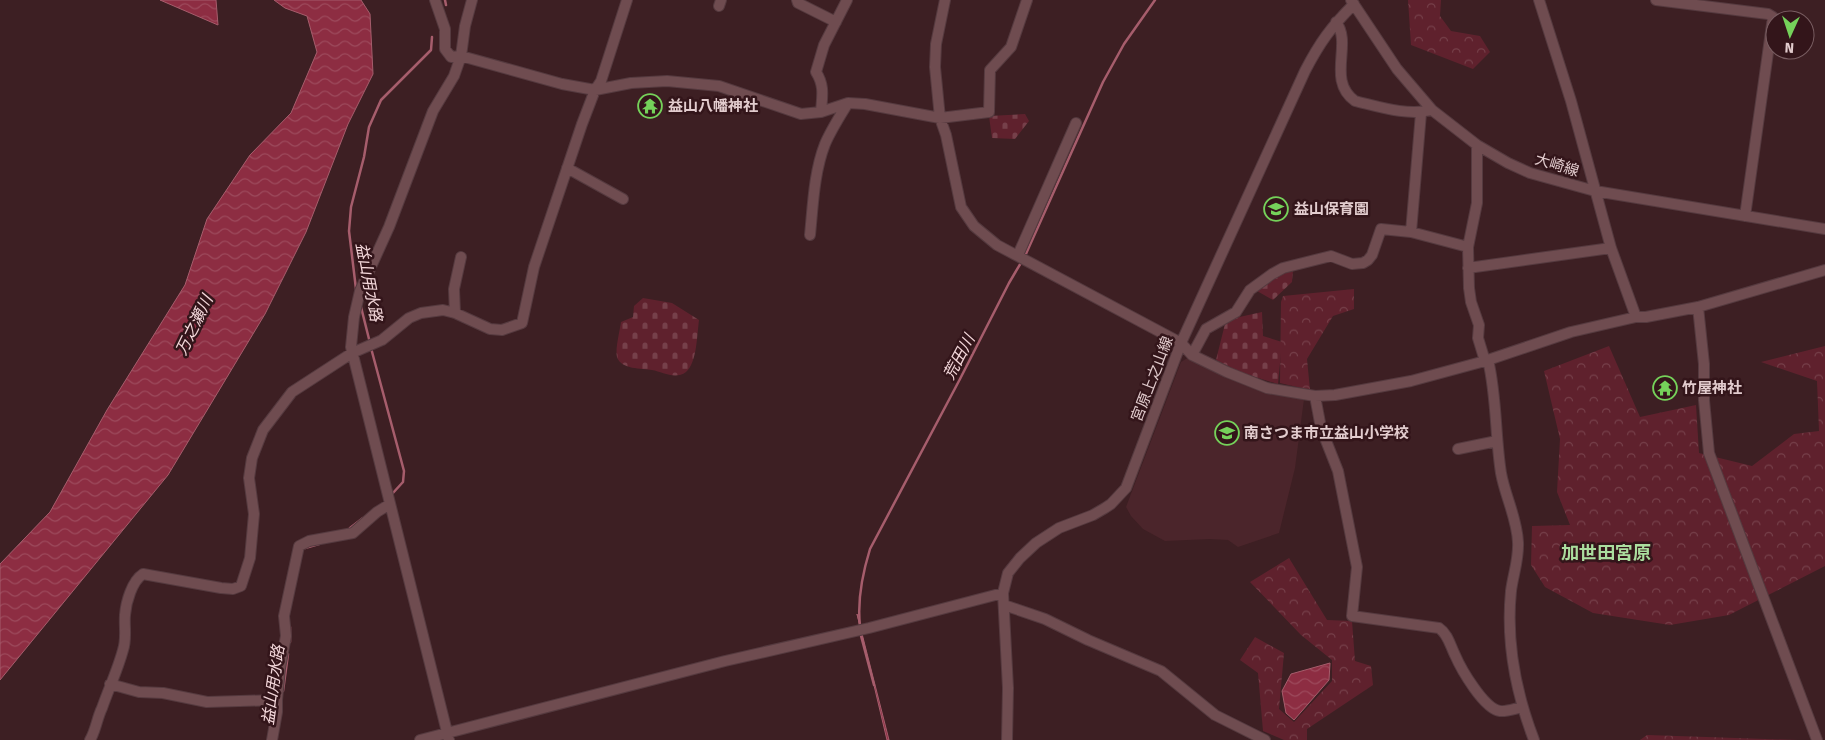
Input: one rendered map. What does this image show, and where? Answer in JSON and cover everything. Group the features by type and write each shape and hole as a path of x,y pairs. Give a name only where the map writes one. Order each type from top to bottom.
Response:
{"street":[{"path":"435,0 445,29 445,49 451,57 461,56 562,84 594,90 631,83 667,81 694,83 719,86 800,114 821,112 848,103 865,104 940,118 989,112 990,70 1011,47 1027,0"},
{"path":"448,736 351,347 356,304 360,291 389,227 434,111 454,76 461,56 465,26 472,0"},
{"path":"90,740 94,734 110,684 124,649 126,633 125,614 130,594 137,578 143,574 222,588 233,589 240,586 250,558 254,514 249,478 250,466 263,430 287,397 297,387 352,353 382,340 409,318 421,313 443,310 455,313 490,329 502,330 522,323 534,267 594,90 601,81 627,0"},
{"path":"797,0 798,3 836,22"},
{"path":"821,112 823,89 822,81 816,72 824,45 847,0"},
{"path":"945,0 936,44 935,67 940,118 946,135 961,206 974,226 997,245 1181,343 1192,355 1267,388 1315,396 1335,395 1411,381 1486,360 1571,332 1636,317 1646,317 1698,307 1825,270"},
{"path":"1539,0 1571,100 1611,248 1636,317"},
{"path":"1656,0 1768,14 1773,17 1745,216"},
{"name":"大崎線","path":"1352,2 1397,69 1432,110 1477,145 1508,163 1530,173 1596,191 1825,229"},
{"name":"宮原上之山線","path":"1007,740 1008,688 1004,593 1008,573 1027,550 1059,528 1092,515 1112,504 1126,488 1136,467 1181,343 1305,71 1318,46 1352,2"},
{"path":"1336,22 1342,29 1341,80 1345,91 1350,97 1362,103 1405,112 1421,113 1432,110"},
{"path":"810,235 821,155 826,141 848,103"},
{"path":"1411,232 1421,113"},
{"path":"1023,258 1076,123"},
{"path":"1477,145 1477,203 1468,247 1470,295 1479,325 1478,338 1486,360 1494,395 1501,474 1516,523 1518,546 1511,591 1511,632 1516,683 1534,740"},
{"path":"567,168 623,199"},
{"path":"1192,355 1206,329 1236,312 1250,290 1272,274 1283,268 1331,256 1358,265 1368,260 1372,255 1381,229 1411,232 1468,247"},
{"path":"1468,268 1611,248"},
{"path":"455,313 454,289 461,256"},
{"path":"1698,307 1704,364 1704,400 1709,453 1816,740"},
{"path":"1315,396 1321,428 1338,471 1357,567 1352,616 1439,628 1446,635 1458,663 1481,697 1497,711 1503,712 1523,707"},
{"path":"1458,449 1497,441"},
{"path":"272,740 286,636 284,616 298,546 310,541 353,533 377,512 390,504"},
{"path":"420,740 448,736 725,661 853,632 1004,593"},
{"path":"1004,605 1046,619 1088,640 1161,671 1214,714 1265,740"},
{"path":"110,684 139,692 162,693 207,702 276,700"}],"shaded area":[{"name":"南さつま市立益山小学校","path":"1189,357 1304,399 1295,468 1279,533 1238,547 1228,540 1165,541 1143,529 1131,516 1126,507 1181,362"}],"green space":[{"path":"1408,0 1441,0 1440,16 1451,31 1480,36 1490,52 1473,69 1411,45"},
{"path":"1025,114 1029,121 1015,139 992,138 989,116"},
{"path":"1293,270 1292,282 1273,300 1257,291 1283,272"},
{"path":"1354,289 1354,309 1333,316 1307,359 1310,390 1280,383 1281,302 1283,296"},
{"path":"643,298 672,303 699,320 696,348 690,368 686,372 678,375 669,375 627,366 619,361 617,345 621,322 633,317 634,306"},
{"path":"1262,312 1263,336 1282,342 1278,384 1242,373 1216,360 1226,320"},
{"path":"1609,346 1640,417 1696,405 1699,453 1752,466 1794,434 1819,431 1817,381 1761,362 1825,346 1825,566 1729,615 1670,625 1593,613 1545,587 1531,565 1532,526 1570,525 1557,492 1560,439 1544,371"},
{"path":"1289,558 1327,620 1352,621 1355,661 1371,666 1373,685 1307,729 1307,740 1284,740 1263,731 1258,673 1240,660 1255,637 1284,653 1279,709 1294,722 1332,681 1332,660 1301,635 1250,582"},
{"path":"1647,735 1798,740 1640,740"}],"water":[{"path":"160,0 216,0 218,25"},
{"name":"万之瀬川","path":"274,0 361,0 370,14 373,74 348,124 306,232 265,314 168,475 0,680 0,564 50,512 107,410 185,285 207,219 250,155 291,113 317,52 307,16 285,8"},
{"path":"857,614 889,740 887,740"},
{"path":"1330,663 1329,680 1294,720 1286,713 1282,691 1291,674"}],"waterway":[{"name":"益山用水路","path":"445,0 446,5"},
{"name":"荒田川","path":"1025,256 1103,82 1124,44 1155,0"},
{"name":"益山用水路","path":"356,289 349,231 351,207 364,157 369,127 381,100 431,50 432,37"},
{"name":"荒田川","path":"860,626 861,588 870,549 1022,261"},
{"name":"益山用水路","path":"361,307 370,343"},
{"name":"益山用水路","path":"371,348 404,471 403,482 392,494"},
{"name":"益山用水路","path":"350,528 363,518"},
{"name":"益山用水路","path":"305,548 319,544"},
{"name":"益山用水路","path":"290,627 290,642"},
{"name":"荒田川","path":"860,632 874,685"},
{"name":"益山用水路","path":"283,691 288,654"}],"place":[{"name":"益山八幡神社","path":"650,106"},
{"name":"益山保育園","path":"1276,209"},
{"name":"竹屋神社","path":"1665,388"},
{"name":"南さつま市立益山小学校","path":"1227,433"}],"district":[{"name":"加世田宮原","path":"1606,553"}]}
